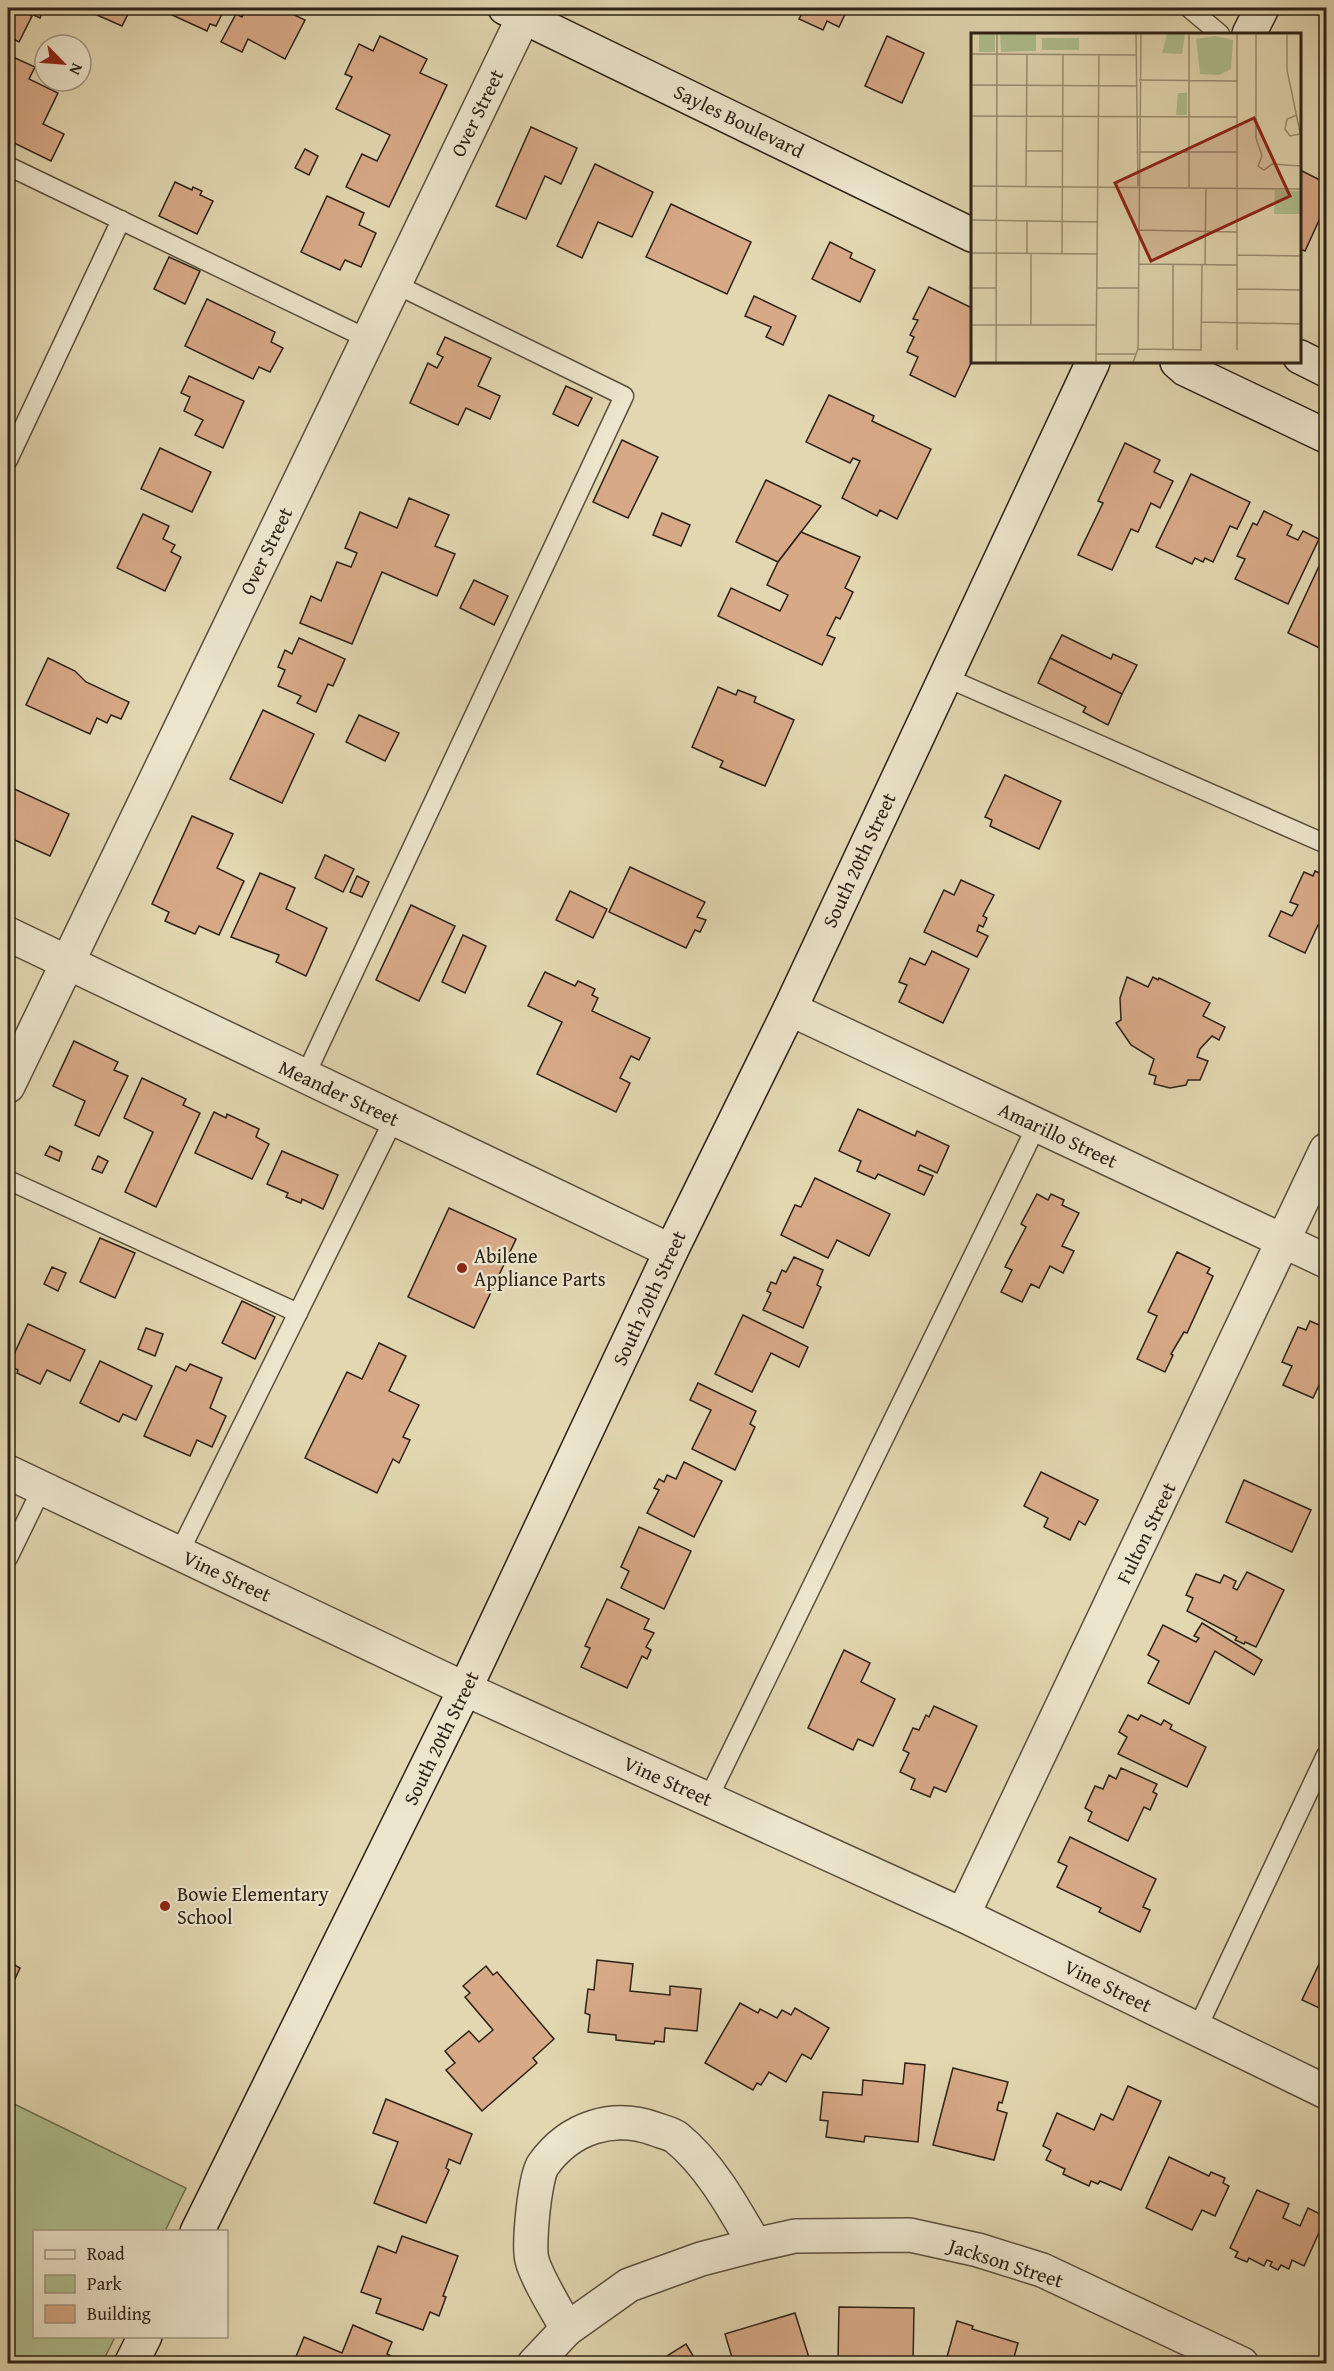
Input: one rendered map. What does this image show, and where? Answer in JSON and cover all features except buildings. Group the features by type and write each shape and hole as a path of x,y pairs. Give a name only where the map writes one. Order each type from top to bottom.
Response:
{"street":[{"path":"1250,33 1262,8"},
{"name":"Sayles Boulevard","path":"514,12 971,235"},
{"name":"Over Street","path":"8,1086 395,284 514,12"},
{"path":"1301,358 1326,370"},
{"name":"South 20th Street","path":"198,2230 465,1689 670,1251 790,1009 1093,363"},
{"path":"1178,363 1185,369 1326,436"},
{"name":"Meander Street","path":"8,934 670,1251"},
{"name":"Amarillo Street","path":"790,1009 1326,1261"},
{"name":"Fulton Street","path":"963,1915 1285,1241 1326,1150"},
{"name":"Vine Street","path":"8,1472 465,1689 963,1915 1326,2092"},
{"path":"567,2329 532,2259 532,2211 541,2166 569,2138 602,2123 637,2123 675,2136 700,2162 732,2204 755,2245"},
{"name":"Jackson Street","path":"534,2364 567,2329 629,2285 701,2259 795,2236 910,2235 978,2250 1042,2270 1242,2364"},
{"path":"131,2364 144,2338"}],"lane":[{"path":"1189,8 1219,33"},
{"path":"8,166 368,339"},
{"path":"8,459 121,220"},
{"path":"305,1076 624,396 395,284"},
{"path":"945,677 1326,844"},
{"path":"179,1553 394,1119"},
{"path":"708,1799 1037,1125"},
{"path":"8,1180 298,1313"},
{"path":"8,1558 42,1488"},
{"path":"1197,2029 1326,1755"}],"green space":[{"path":"8,2101 186,2188 165,2230 33,2230 33,2338 114,2338 102,2363 8,2363"}],"place":[{"name":"Abilene Appliance Parts","path":"462,1268"},
{"name":"Bowie Elementary School","path":"165,1906"}]}
